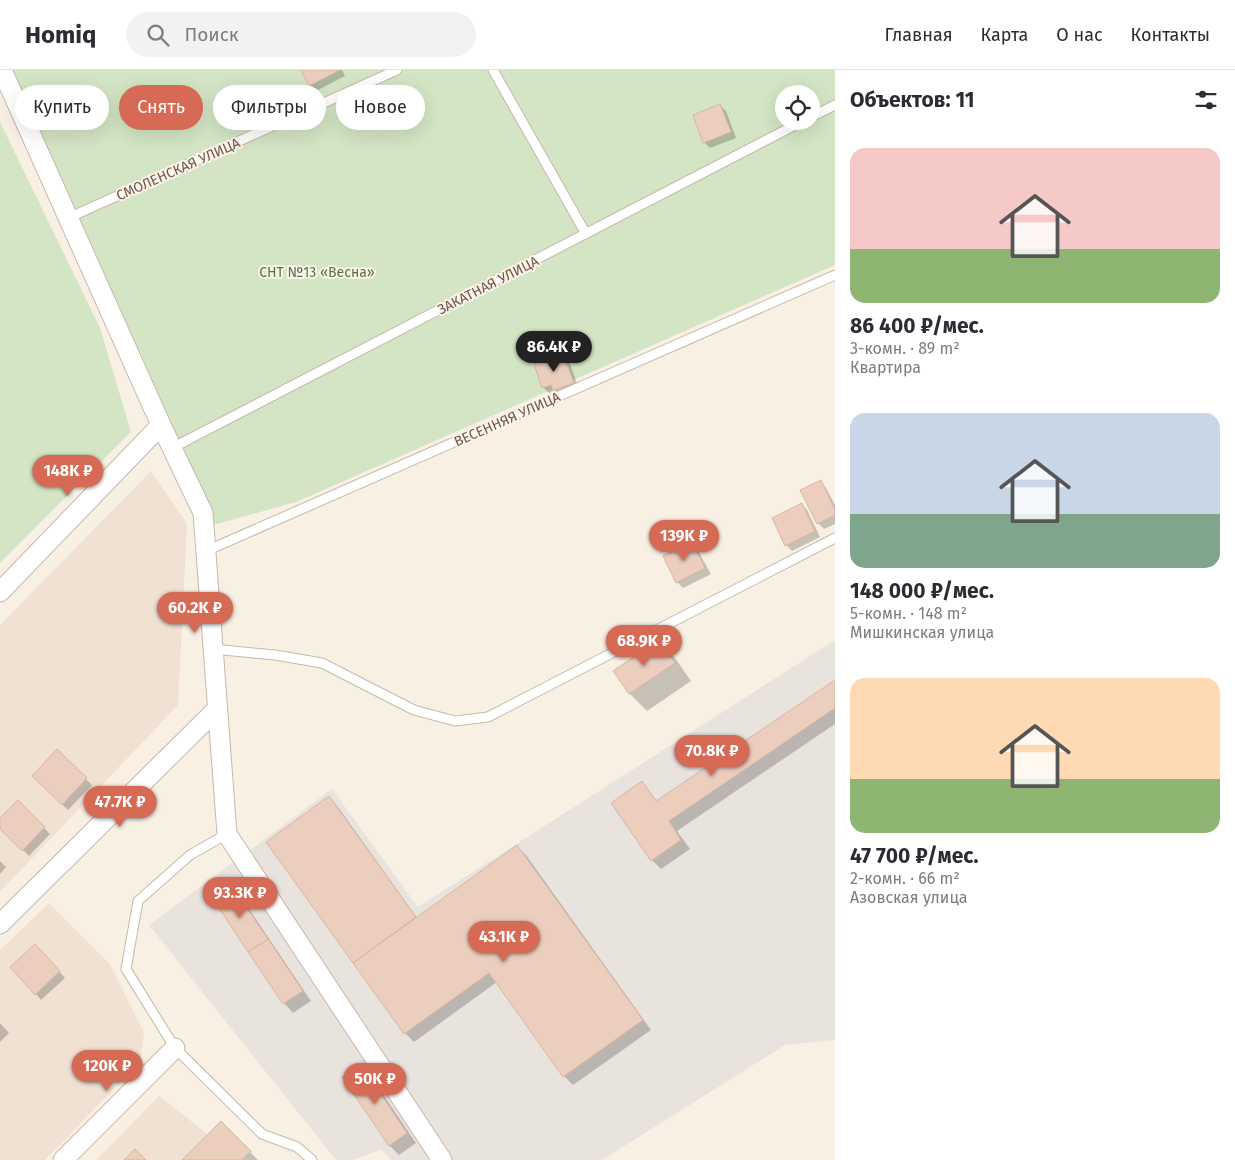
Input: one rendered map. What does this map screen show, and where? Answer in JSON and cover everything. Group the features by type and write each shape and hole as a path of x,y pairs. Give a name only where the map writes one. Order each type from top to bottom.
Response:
{"street":[{"path":"2,70 160,425 203,513 226,834 442,1160"},
{"path":"0,592 160,425"},
{"path":"0,924 216,709"},
{"path":"63,1160 175,1048"}],"lane":[{"name":"СМОЛЕНСКАЯ УЛИЦА","path":"68,218 396,70"},
{"path":"493,70 586,234"},
{"path":"820,112 835,105"},
{"name":"ЗАКАТНАЯ УЛИЦА","path":"172,448 786,130"},
{"name":"ВЕСЕННЯЯ УЛИЦА","path":"206,551 835,275"},
{"path":"212,649 275,655 322,663 414,710 455,722 488,717 835,538"},
{"path":"226,834 190,855 138,901 126,968 175,1048 262,1134 297,1147 312,1160"}],"shaded area":[{"path":"151,471 187,524 178,705 0,892 0,625"},
{"path":"835,640 835,1040 785,1045 602,1160 390,1160 382,1149 353,1160 336,1160 149,925 332,789 418,907"},
{"path":"49,903 110,964 144,1033 140,1062 45,1160 0,1160 0,950"},
{"path":"159,1096 240,1160 96,1160"}],"green space":[{"name":"СНТ №13 «Весна»","path":"9,70 835,70 835,265 296,502 206,527 35,130 109,130 109,85 15,85"},
{"path":"0,122 100,328 131,432 0,563"}],"building":[{"path":"301,70 340,70 311,85 308,85"},
{"path":"720,104 731,132 703,143 693,115"},
{"path":"563,354 574,383 553,390 551,385 542,388 534,364"},
{"path":"821,480 835,510 835,515 817,524 800,490"},
{"path":"802,503 815,531 785,546 772,518"},
{"path":"692,541 705,568 676,583 663,556"},
{"path":"659,640 675,663 629,694 613,671"},
{"path":"835,680 835,708 669,821 681,840 651,861 611,803 642,781 656,801"},
{"path":"57,749 87,778 62,805 32,776"},
{"path":"329,796 416,917 353,963 266,842"},
{"path":"18,800 45,827 22,851 0,829 0,818"},
{"path":"517,845 643,1020 563,1077 489,973 404,1034 353,963"},
{"path":"232,886 268,939 248,952 213,899"},
{"path":"268,939 303,991 283,1004 248,952"},
{"path":"35,944 60,971 35,995 10,967"},
{"path":"361,1065 407,1133 389,1146 342,1077"},
{"path":"221,1121 251,1151 242,1160 182,1160"},
{"path":"135,1149 146,1160 124,1160"}]}
